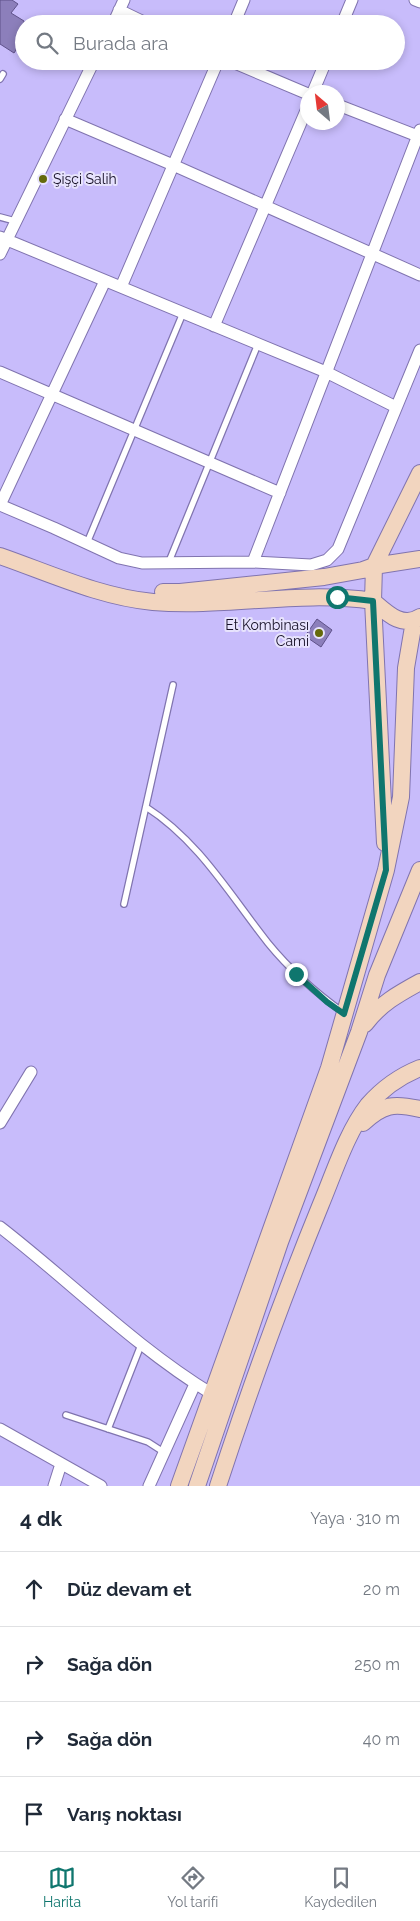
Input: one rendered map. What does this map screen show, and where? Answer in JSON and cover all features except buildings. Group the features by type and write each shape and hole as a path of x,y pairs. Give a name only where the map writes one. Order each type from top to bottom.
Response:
{"main road":[{"path":"386,870 373,601 374,566 420,473"},
{"path":"0,546 91,577 142,591 180,592 324,577 363,570 374,566 420,559"},
{"path":"0,556 115,596 152,602 182,603 337,597 373,601 394,618 418,622 406,668 401,797 386,870 325,1077 179,1486"},
{"path":"197,1486 280,1242 359,1032 377,975 420,870"},
{"path":"359,1032 376,1010 393,996 420,982"},
{"path":"218,1486 286,1290 349,1137 368,1106 387,1086 409,1072 420,1068"},
{"path":"349,1137 375,1112 396,1104 420,1109"}],"street":[{"path":"238,15 244,0"},
{"path":"346,15 352,0"},
{"path":"415,0 420,2"},
{"path":"122,5 136,15"},
{"path":"0,254 3,239 15,221 90,70"},
{"path":"121,287 214,70"},
{"path":"251,70 300,91"},
{"path":"316,85 322,70"},
{"path":"253,562 419,134 345,108"},
{"path":"65,119 174,165 420,275"},
{"path":"214,326 300,125"},
{"path":"3,239 326,372 396,407"},
{"path":"105,281 0,505 119,558 142,563 168,564 253,562 311,565 322,562 333,555 338,549 420,350"},
{"path":"0,372 53,393 280,493"},
{"path":"0,1123 31,1072"},
{"path":"0,1227 141,1344 195,1384 212,1394"},
{"path":"150,1486 195,1384"},
{"path":"0,1429 101,1486"},
{"path":"54,1486 61,1464"}],"lane":[{"path":"0,217 15,221"},
{"path":"87,543 183,313"},
{"path":"168,564 258,344"},
{"path":"124,904 173,685"},
{"path":"146,807 166,821 190,843 225,884 282,960 312,989 344,1014"},
{"path":"108,1429 141,1344"},
{"path":"66,1415 148,1442 165,1453"}],"place":[{"name":"Şişçi Salih","path":"43,179"},
{"name":"Et Kombinası Cami","path":"319,633"}],"route":[{"path":"296,974 327,1002 344,1014 386,870 373,601 337,597"}]}
